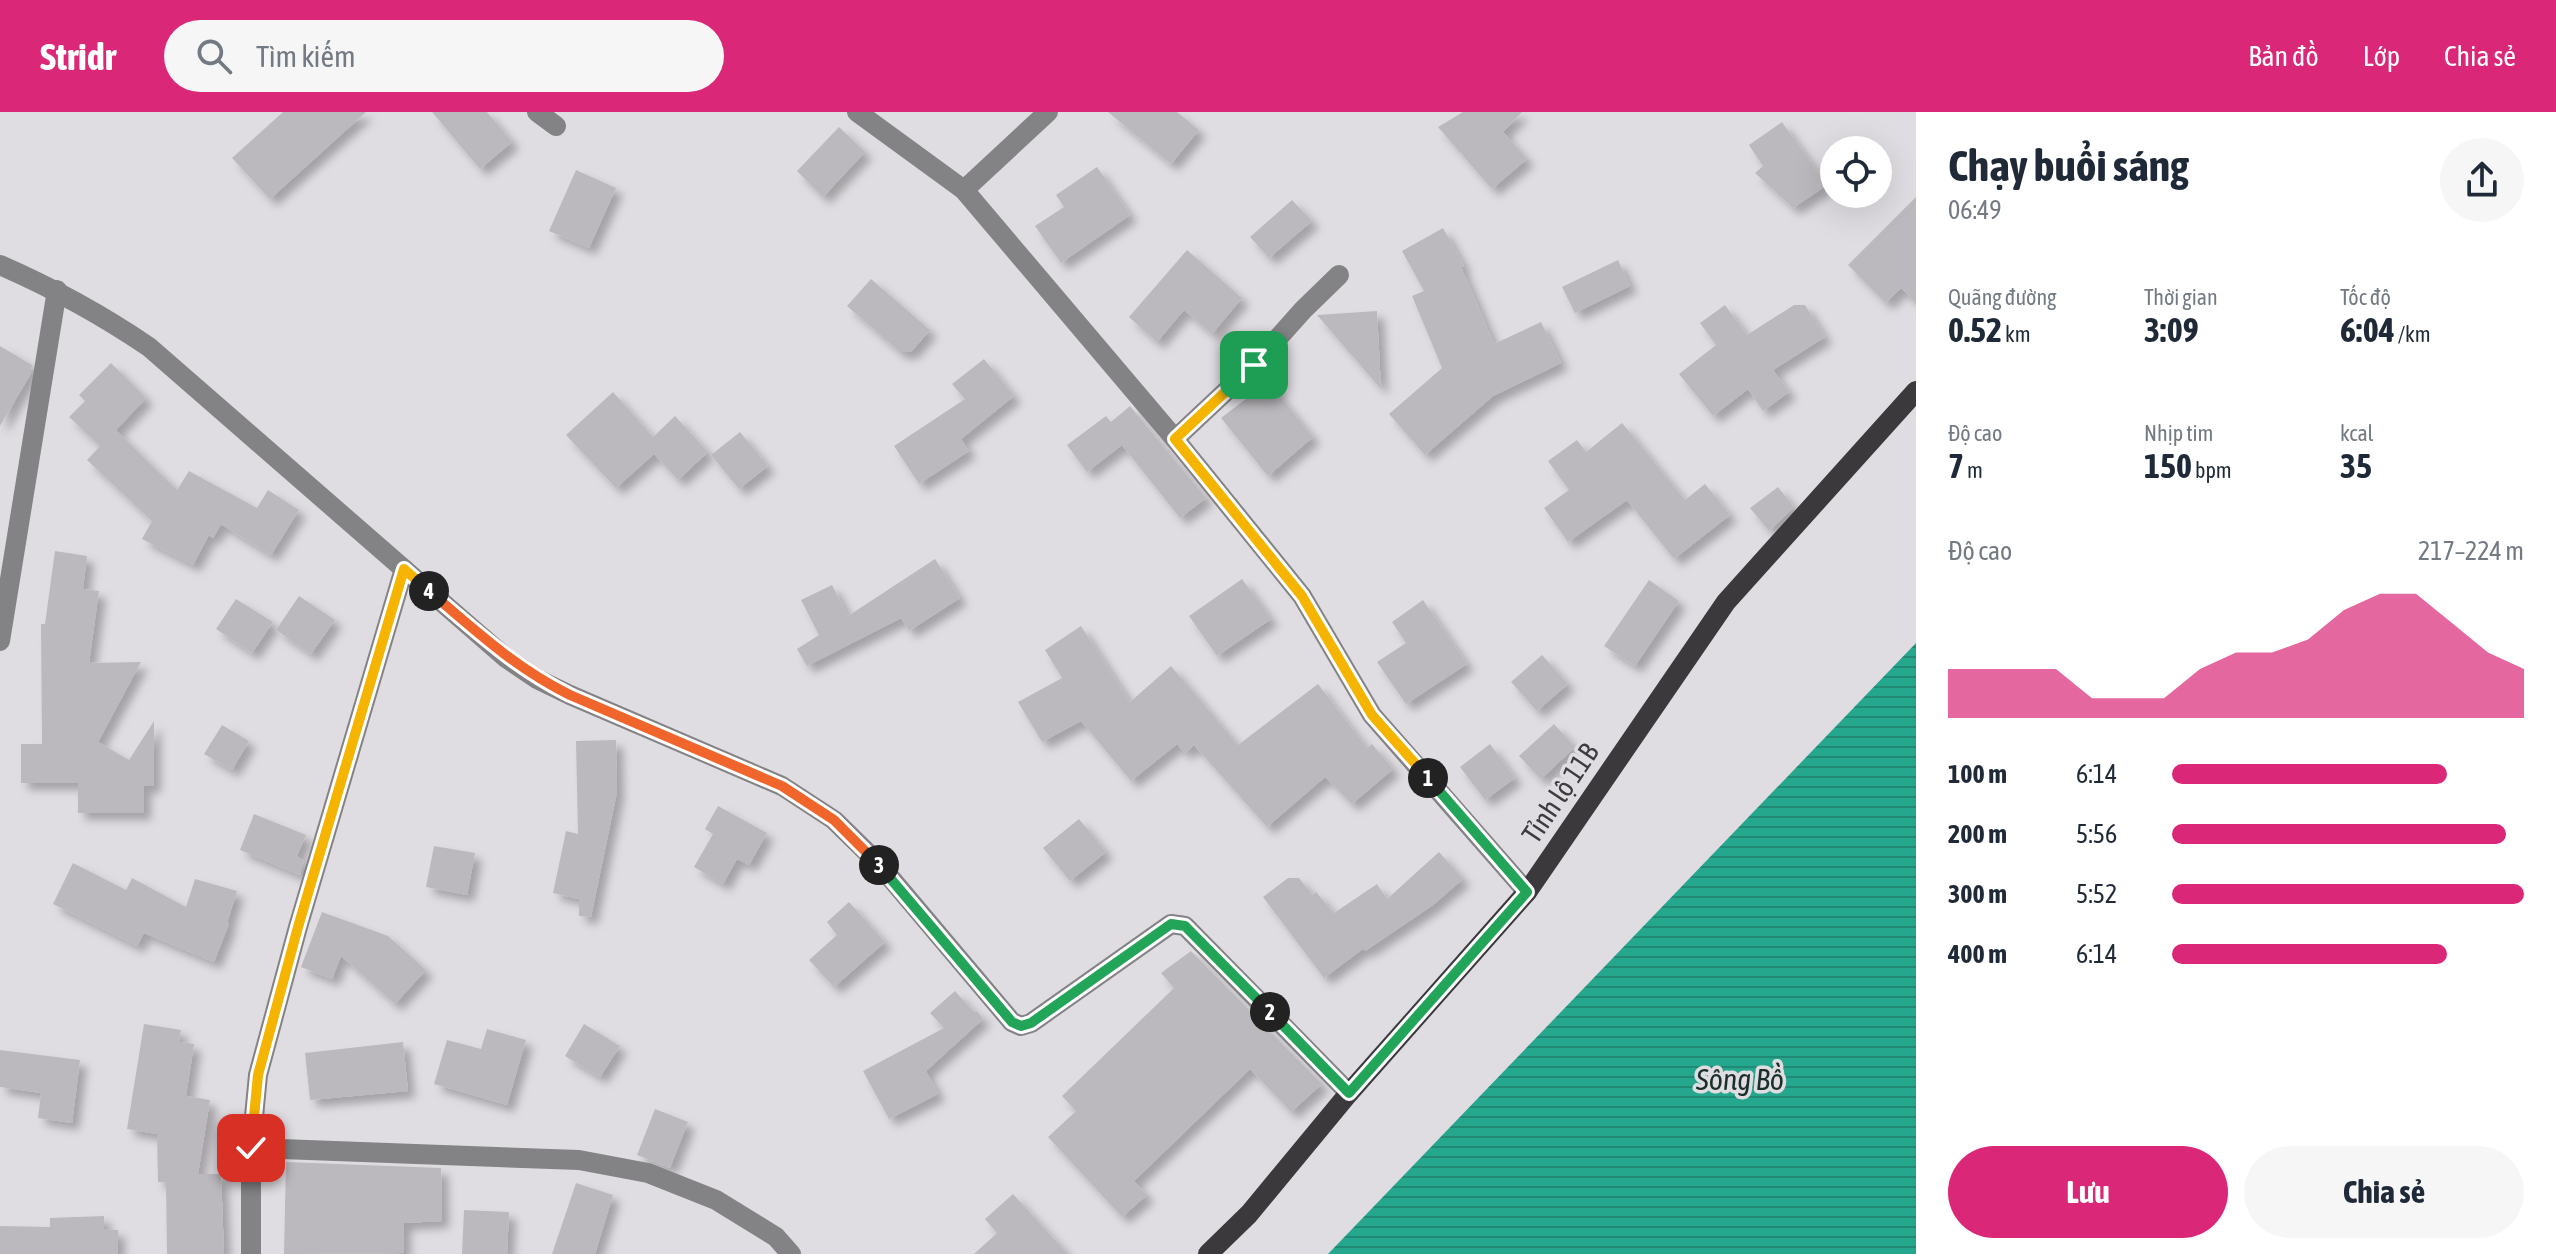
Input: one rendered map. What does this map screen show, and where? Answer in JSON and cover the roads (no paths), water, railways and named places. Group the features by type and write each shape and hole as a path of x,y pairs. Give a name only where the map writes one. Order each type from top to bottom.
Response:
{"main road":[{"name":"Tỉnh lộ 11B","path":"1208,1254 1249,1214 1349,1093 1527,892 1726,602 1916,391"}],"street":[{"path":"537,112 556,126"},
{"path":"857,112 964,190 1175,439 1302,596 1372,715 1527,892"},
{"path":"964,190 1048,112"},
{"path":"0,265 57,290 149,347 506,658 537,679 782,786 834,820 878,863 1012,1022 1021,1026 1031,1023 1171,924 1179,924 1185,926 1349,1093"},
{"path":"1175,439 1254,365 1339,275"},
{"path":"0,641 57,290"},
{"path":"251,1254 251,1148 258,1075 298,927 404,569"},
{"path":"251,1148 579,1160 648,1173 716,1200 776,1237 791,1254"}],"water":[{"name":"Sông Bồ","path":"1916,643 1916,1254 1328,1254"}]}
